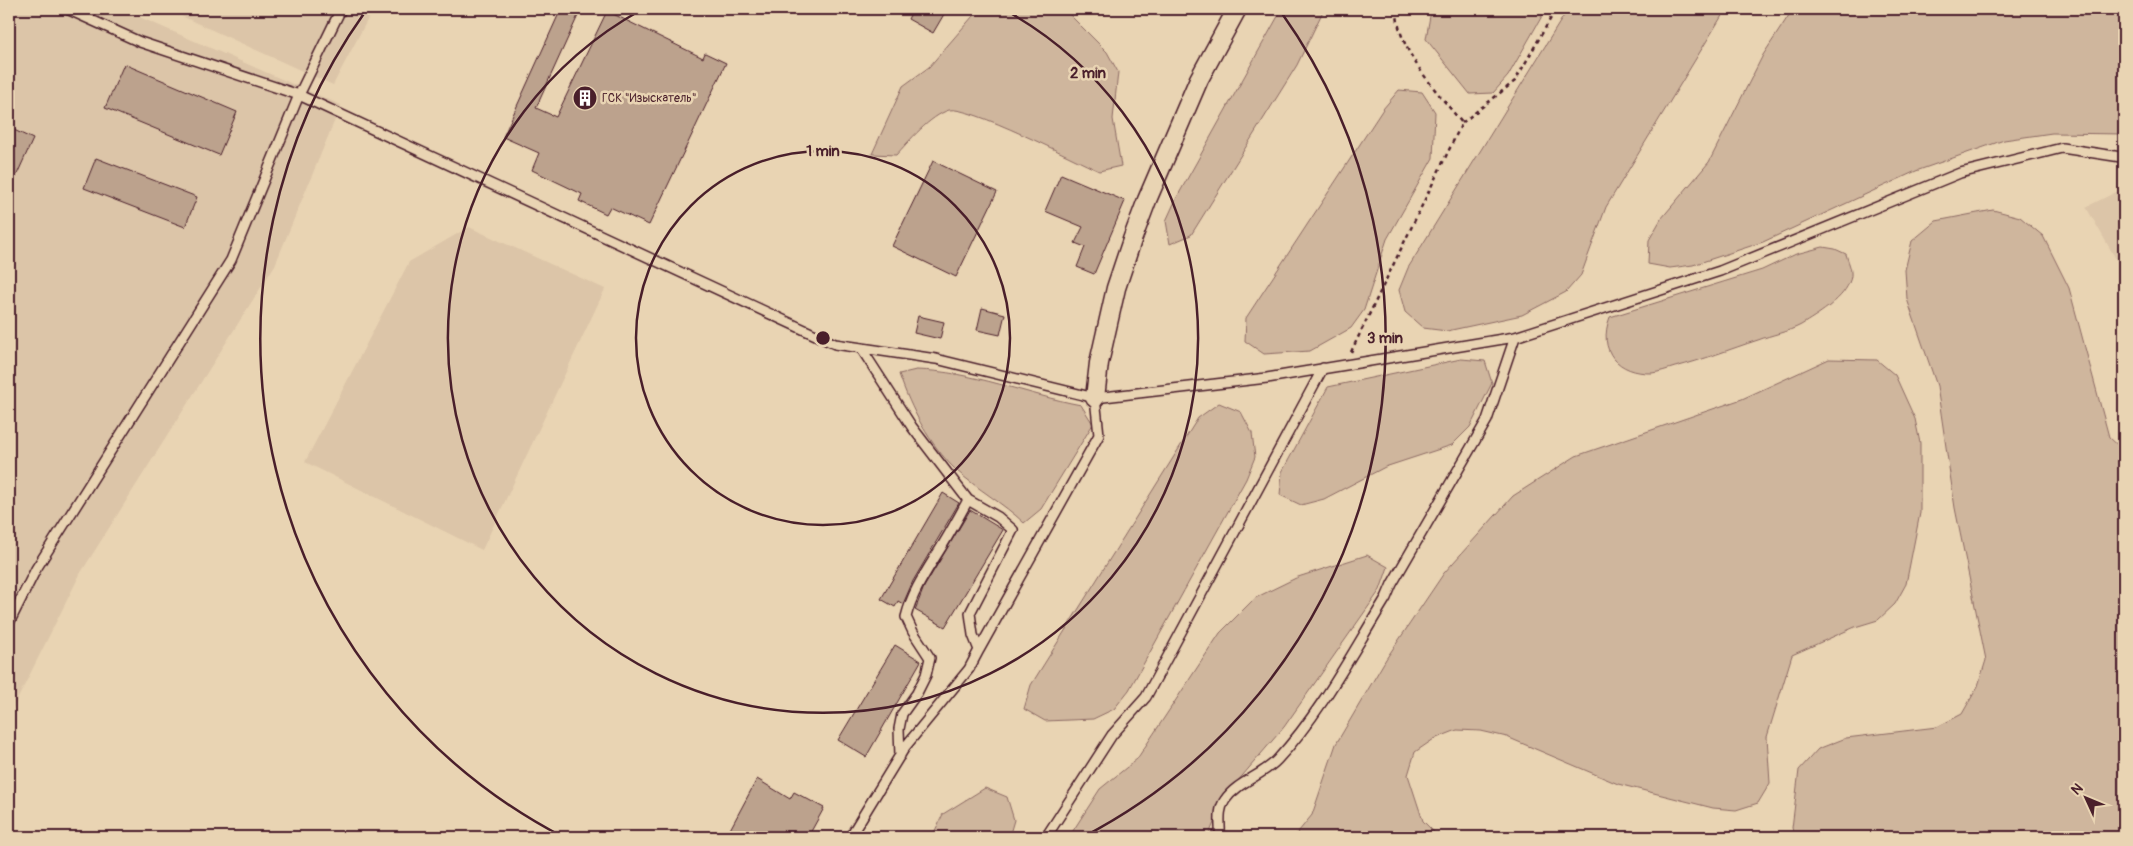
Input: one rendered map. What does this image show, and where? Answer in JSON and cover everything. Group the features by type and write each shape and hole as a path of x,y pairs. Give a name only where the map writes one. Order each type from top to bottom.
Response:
{"street":[{"path":"1095,398 1099,363 1116,288 1138,224 1199,79 1237,9"}],"lane":[{"path":"67,9 140,42 299,95 835,344 936,359 1095,398 1267,378 1514,336 1720,271 1960,172 2062,148 2124,156"},
{"path":"9,623 36,568 232,260 299,95 341,9"},
{"path":"1220,837 1220,814 1224,801 1233,792 1275,762 1311,719 1386,598 1392,584 1487,420 1514,336"},
{"path":"861,348 912,427 968,500 998,517 1013,530 1006,548 994,566 970,613 979,650"},
{"path":"1046,837 1112,735 1146,697 1323,368"},
{"path":"850,837 900,756 969,669 1099,436 1095,398"},
{"path":"900,756 899,729 902,714 917,693 926,675 930,658 906,617 909,603 919,582 952,530 968,500"}],"path":[{"path":"1397,9 1397,19 1410,55 1462,123"},
{"path":"1345,365 1462,123 1515,81 1556,9"}],"shaded area":[{"path":"9,9 121,9 341,105 275,265 80,574 9,716"},
{"path":"166,9 373,9 333,85"},
{"path":"979,9 1064,9 1107,52 1118,72 1113,119 1121,166 1099,171 998,124 960,111 949,110 927,123 896,155 872,154 903,86 929,67"},
{"path":"1282,9 1324,9 1297,65 1191,235 1170,244 1166,221 1176,199"},
{"path":"1435,9 1546,9 1508,76 1493,93 1470,94 1426,39 1430,16"},
{"path":"1568,9 1726,9 1606,207 1581,275 1566,292 1522,315 1447,331 1423,328 1405,312 1399,290 1408,268"},
{"path":"1793,9 2124,9 2124,134 2052,133 2004,140 1916,171 1763,242 1693,265 1670,268 1648,264 1649,240 1661,219 1709,162 1763,55"},
{"path":"1399,90 1422,92 1435,112 1433,158 1387,239 1364,310 1351,328 1310,351 1264,354 1245,341 1246,318 1383,109"},
{"path":"2124,188 2124,273 2086,207"},
{"path":"1993,210 2020,217 2043,236 2069,288 2109,437 2124,451 2124,837 1795,837 1792,828 1799,770 1818,749 1846,738 1937,727 1962,714 1978,686 1986,660 1955,508 1937,386 1907,299 1905,270 1912,241 1936,221"},
{"path":"469,227 605,289 482,550 305,462 409,262"},
{"path":"1823,247 1835,249 1846,254 1851,275 1849,283 1835,302 1801,325 1696,361 1652,373 1629,369 1620,365 1613,358 1606,340 1610,317 1762,270 1796,254"},
{"path":"1461,359 1485,361 1492,383 1470,427 1452,445 1385,467 1324,499 1301,505 1280,495 1282,472 1328,387"},
{"path":"1829,359 1877,360 1895,375 1915,419 1920,443 1920,513 1906,584 1895,604 1878,620 1855,627 1792,655 1767,737 1770,783 1758,803 1736,810 1713,808 1618,784 1507,737 1481,731 1457,730 1434,739 1415,752 1408,775 1423,821 1439,837 1294,837 1312,815 1336,744 1386,659 1444,573 1513,496 1576,456 1742,399"},
{"path":"916,370 958,374 1081,405 1093,424 1041,509 1024,523 956,470 937,449 915,413 899,374"},
{"path":"1219,403 1241,412 1252,433 1255,457 1246,479 1129,690 1114,709 1093,719 1045,721 1024,709 1031,685 1198,418"},
{"path":"1367,555 1388,567 1380,590 1284,727 1225,796 1208,837 1069,837 1100,789 1137,759 1220,633 1255,598 1298,577"},
{"path":"985,788 1007,797 1014,820 1009,837 932,837 943,814"}],"building":[{"path":"561,9 581,9 536,108 556,117 607,11 703,58 705,53 726,63 649,225 610,207 606,214 579,201 582,194 532,170 539,153 503,137"},
{"path":"913,9 947,9 933,33 908,19"},
{"path":"124,64 237,112 219,155 105,108"},
{"path":"14,130 33,139 9,192 9,141"},
{"path":"96,158 197,197 185,227 84,188"},
{"path":"933,161 997,192 956,277 892,246"},
{"path":"1061,174 1125,201 1094,274 1077,267 1085,247 1075,243 1083,227 1045,211"},
{"path":"982,308 1005,314 1000,335 977,330"},
{"path":"918,316 944,322 940,339 914,333"},
{"path":"943,493 959,503 913,581 903,604 898,601 895,607 881,599"},
{"path":"970,510 1003,530 945,627 915,610 924,587"},
{"path":"895,645 921,661 866,757 838,740"},
{"path":"757,779 790,799 794,792 824,808 808,837 726,837"}],"place":[{"name":"ГСК \"Изыскатель\"","path":"585,98"}]}
